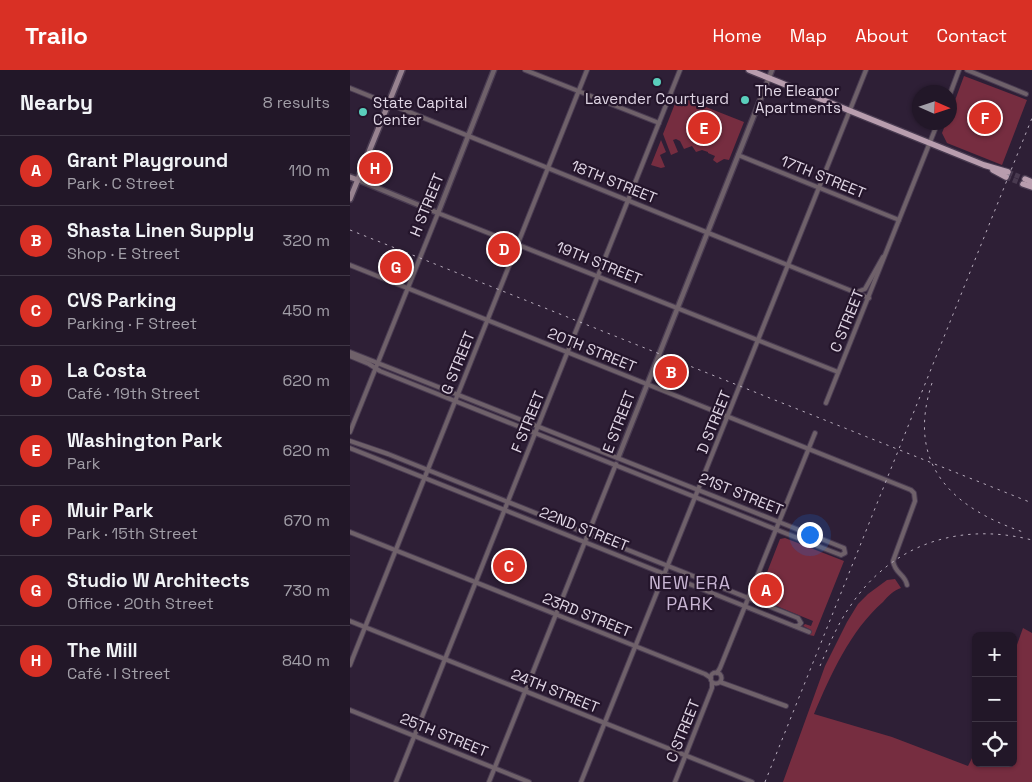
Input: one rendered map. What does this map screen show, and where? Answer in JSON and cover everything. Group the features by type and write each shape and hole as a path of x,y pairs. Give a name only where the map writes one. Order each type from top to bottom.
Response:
{"main road":[{"path":"350,199 402,70"},
{"path":"749,70 1007,174"},
{"name":"19TH STREET","path":"350,177 358,180"},
{"path":"1032,182 1024,182 1032,187"}],"street":[{"name":"H STREET","path":"350,432 494,70"},
{"path":"525,70 659,123"},
{"name":"G STREET","path":"350,665 587,70"},
{"name":"F STREET","path":"396,782 680,70"},
{"name":"E STREET","path":"489,782 772,70"},
{"name":"D STREET","path":"581,782 866,70"},
{"path":"953,85 959,70"},
{"path":"967,70 1026,94"},
{"name":"18TH STREET","path":"350,88 789,264 869,298"},
{"name":"C STREET","path":"826,403 935,130"},
{"name":"17TH STREET","path":"738,155 899,220"},
{"name":"19TH STREET","path":"358,180 838,372"},
{"name":"C STREET","path":"855,293 865,289 872,274 889,248"},
{"name":"20TH STREET","path":"350,265 908,488 913,491 915,496 914,506 894,561 896,571 904,577 907,585"},
{"name":"21ST STREET","path":"350,352 844,548 845,553 841,555 815,545 455,401 350,356"},
{"name":"C STREET","path":"675,782 815,433"},
{"name":"22ND STREET","path":"350,441 428,470 798,618 801,623 795,626"},
{"name":"22ND STREET","path":"350,448 809,632"},
{"name":"23RD STREET","path":"350,532 786,706"},
{"path":"815,545 818,538"},
{"name":"24TH STREET","path":"350,621 752,782"},
{"name":"25TH STREET","path":"350,710 528,782"}],"shaded area":[{"path":"964,76 1027,100 1002,165 947,143 942,133 943,130 957,130 957,95"},
{"path":"678,96 744,122 729,160 724,159 717,163 713,160 715,156 702,150 696,152 692,146 684,149 680,141 676,139 673,140 678,152 671,155 663,134"},
{"path":"661,140 666,152 660,155 665,167 661,168 651,165"},
{"path":"785,538 844,561 814,636 809,635 811,630 803,626 805,624 811,626 813,621 757,598 780,539"},
{"path":"895,579 901,588 891,594 871,613 851,640 827,684 814,714 892,737 968,766 972,758 972,767 1017,767 1017,645 1023,628 1032,633 1032,782 783,782 825,666 847,622 858,604 887,580"}],"tunnel":[{"path":"1008,172 1025,179"},
{"path":"1006,177 1023,184"}],"railway":[{"path":"765,782 1032,118"},
{"path":"350,230 1032,503"},
{"path":"932,383 925,411 925,437 930,459 940,478 955,495 974,509 997,522 1023,532"},
{"path":"820,666 830,642 851,605 868,584 887,566 908,552 931,542 955,536 980,534 1006,535 1032,540"}],"place":[{"name":"Lavender Courtyard","path":"657,82"},
{"name":"The Eleanor Apartments","path":"745,100"},
{"name":"State Capital Center","path":"363,112"},
{"name":"Muir Park","path":"985,118"},
{"name":"Washington Park","path":"704,128"},
{"name":"The Mill","path":"375,168"},
{"name":"La Costa","path":"504,249"},
{"name":"Studio W Architects","path":"396,267"},
{"name":"Shasta Linen Supply","path":"671,372"},
{"name":"CVS Parking","path":"509,566"},
{"name":"Grant Playground","path":"766,590"}],"district":[{"name":"NEW ERA PARK","path":"690,593"}]}
